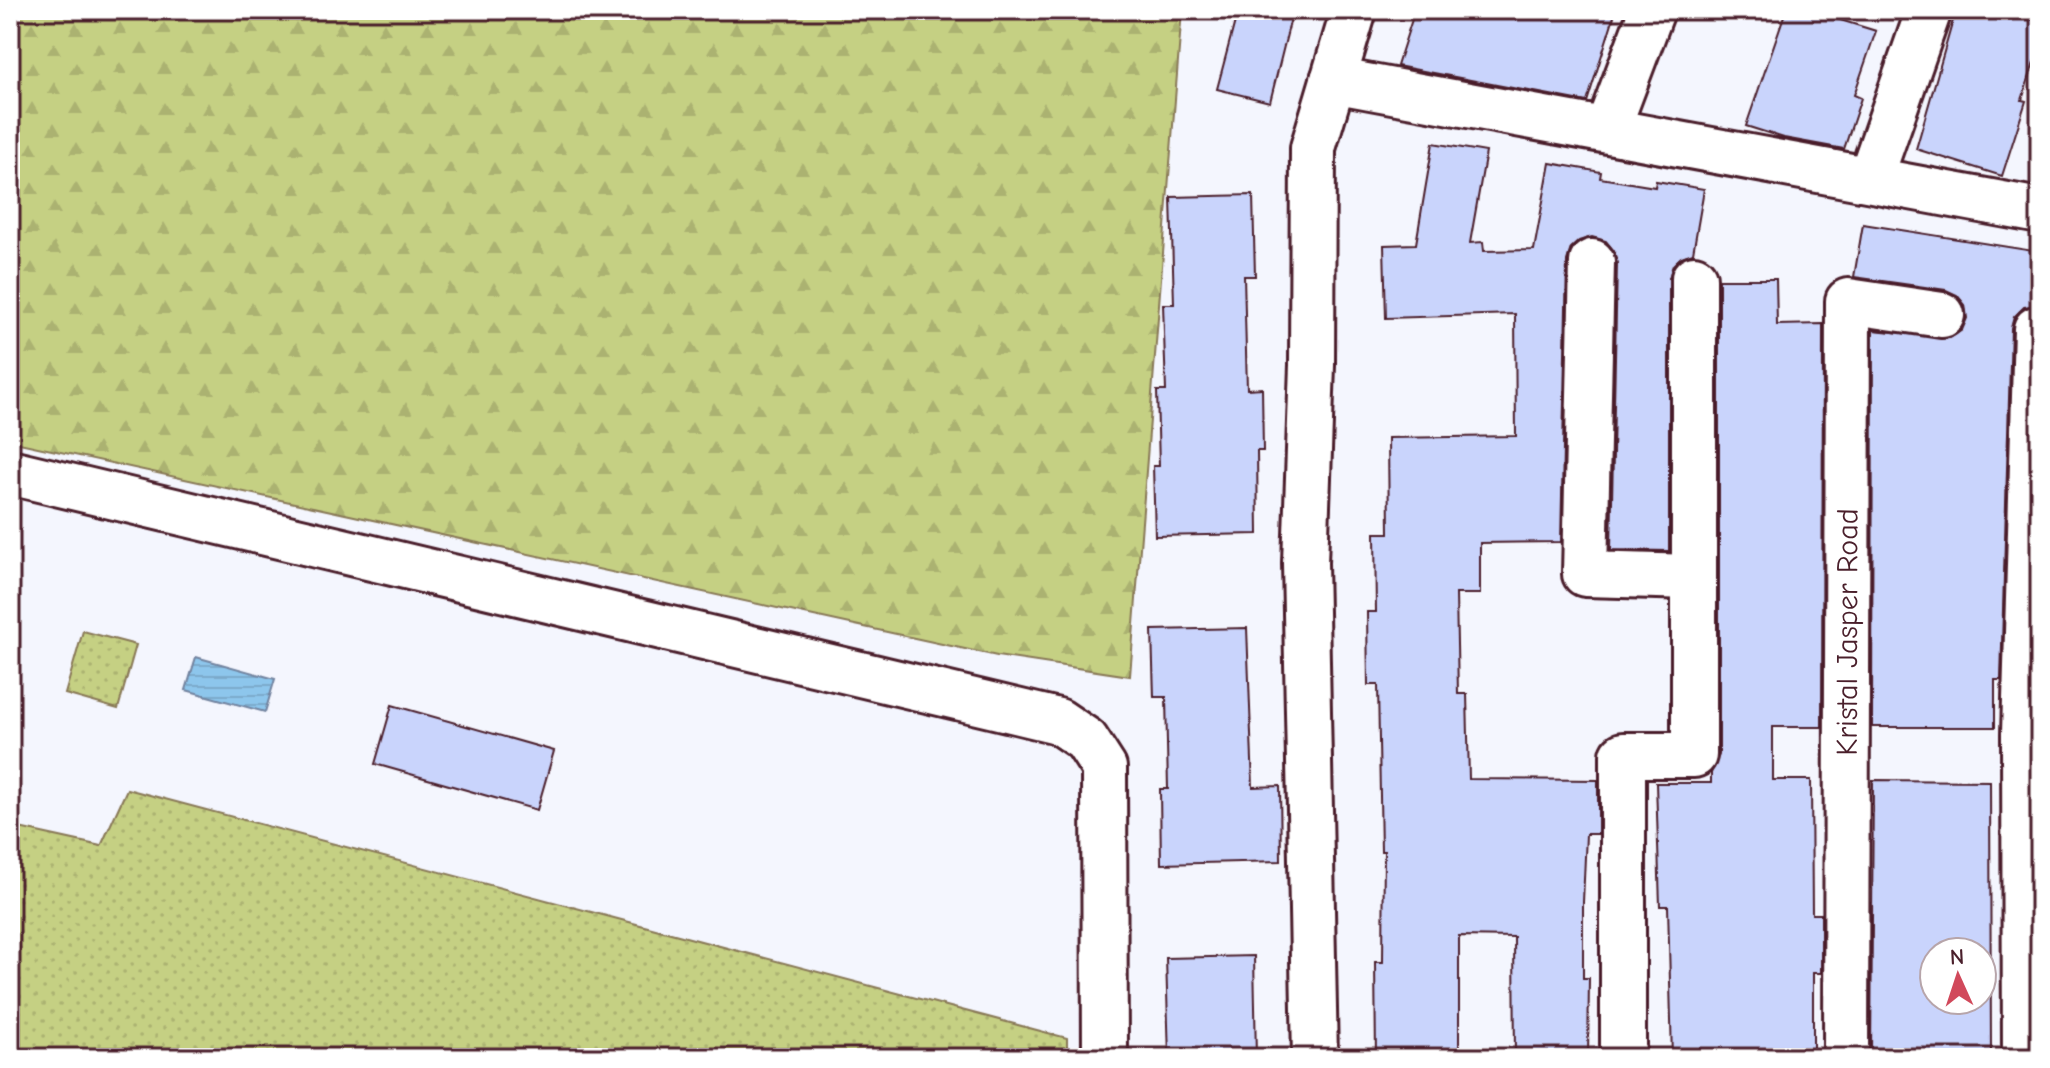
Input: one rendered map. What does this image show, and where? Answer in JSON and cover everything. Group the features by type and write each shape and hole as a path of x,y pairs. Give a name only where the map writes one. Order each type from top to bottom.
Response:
{"street":[{"path":"1315,1058 1305,563 1312,365 1313,148 1354,10"},
{"path":"1607,130 1652,10"},
{"path":"1870,179 1929,10"},
{"path":"1333,80 2040,211"},
{"path":"1592,262 1585,574 1694,577"},
{"path":"1623,1058 1623,755 1694,755 1694,278"},
{"name":"Kristal Jasper Road","path":"1846,1058 1848,301 1942,315"},
{"path":"2025,1058 2036,329"},
{"path":"10,472 1058,721 1086,740 1104,768 1105,1058"}],"green space":[{"path":"10,10 1182,10 1130,676 997,656 10,441"},
{"path":"83,631 136,645 118,709 65,694"},
{"path":"127,789 1067,1038 1067,1058 10,1058 10,826 101,846"}],"water":[{"path":"196,657 275,679 265,712 186,690"}],"building":[{"path":"1238,10 1293,10 1270,102 1217,89"},
{"path":"1415,10 1616,10 1587,102 1397,66"},
{"path":"1786,10 1808,10 1876,31 1854,95 1861,98 1844,149 1784,138 1746,126"},
{"path":"1956,10 2002,10 2040,22 2040,44 2022,100 2026,101 2002,176 1916,149"},
{"path":"1433,143 1486,152 1470,243 1483,242 1484,251 1534,250 1550,163 1601,172 1600,178 1655,187 1656,181 1704,189 1693,253 1681,257 1673,265 1669,278 1669,551 1611,550 1617,263 1614,251 1606,241 1592,237 1579,241 1571,248 1567,261 1561,542 1480,543 1480,594 1456,594 1458,694 1467,694 1469,779 1598,780 1598,834 1586,834 1583,902 1583,978 1589,978 1588,1058 1515,1058 1514,937 1459,936 1459,1058 1376,1058 1375,962 1383,962 1384,851 1381,851 1378,685 1368,685 1367,612 1376,612 1375,533 1389,533 1388,438 1516,436 1515,314 1386,318 1384,245 1416,244"},
{"path":"1253,195 1255,276 1244,276 1247,389 1262,388 1263,451 1257,451 1258,534 1155,536 1153,466 1159,466 1157,391 1166,391 1163,304 1174,304 1171,197"},
{"path":"1863,224 2040,252 2040,305 2024,307 2014,317 2011,328 2001,680 1995,680 1995,727 1872,727 1873,330 1950,338 1962,330 1967,318 1965,305 1957,295 1946,290 1854,277"},
{"path":"1719,279 1776,279 1777,325 1823,324 1822,727 1773,727 1773,780 1811,780 1812,914 1821,914 1821,973 1813,973 1813,1058 1672,1058 1668,906 1660,906 1656,783 1711,783 1711,773 1719,755"},
{"path":"1247,628 1253,787 1280,786 1281,861 1161,864 1160,789 1168,789 1166,697 1154,697 1152,630"},
{"path":"392,705 554,751 537,810 375,764"},
{"path":"1873,780 1990,781 1991,936 1918,936 1918,1016 1991,1016 1991,1058 1871,1058"},
{"path":"1254,956 1256,1058 1169,1058 1166,958"}]}
